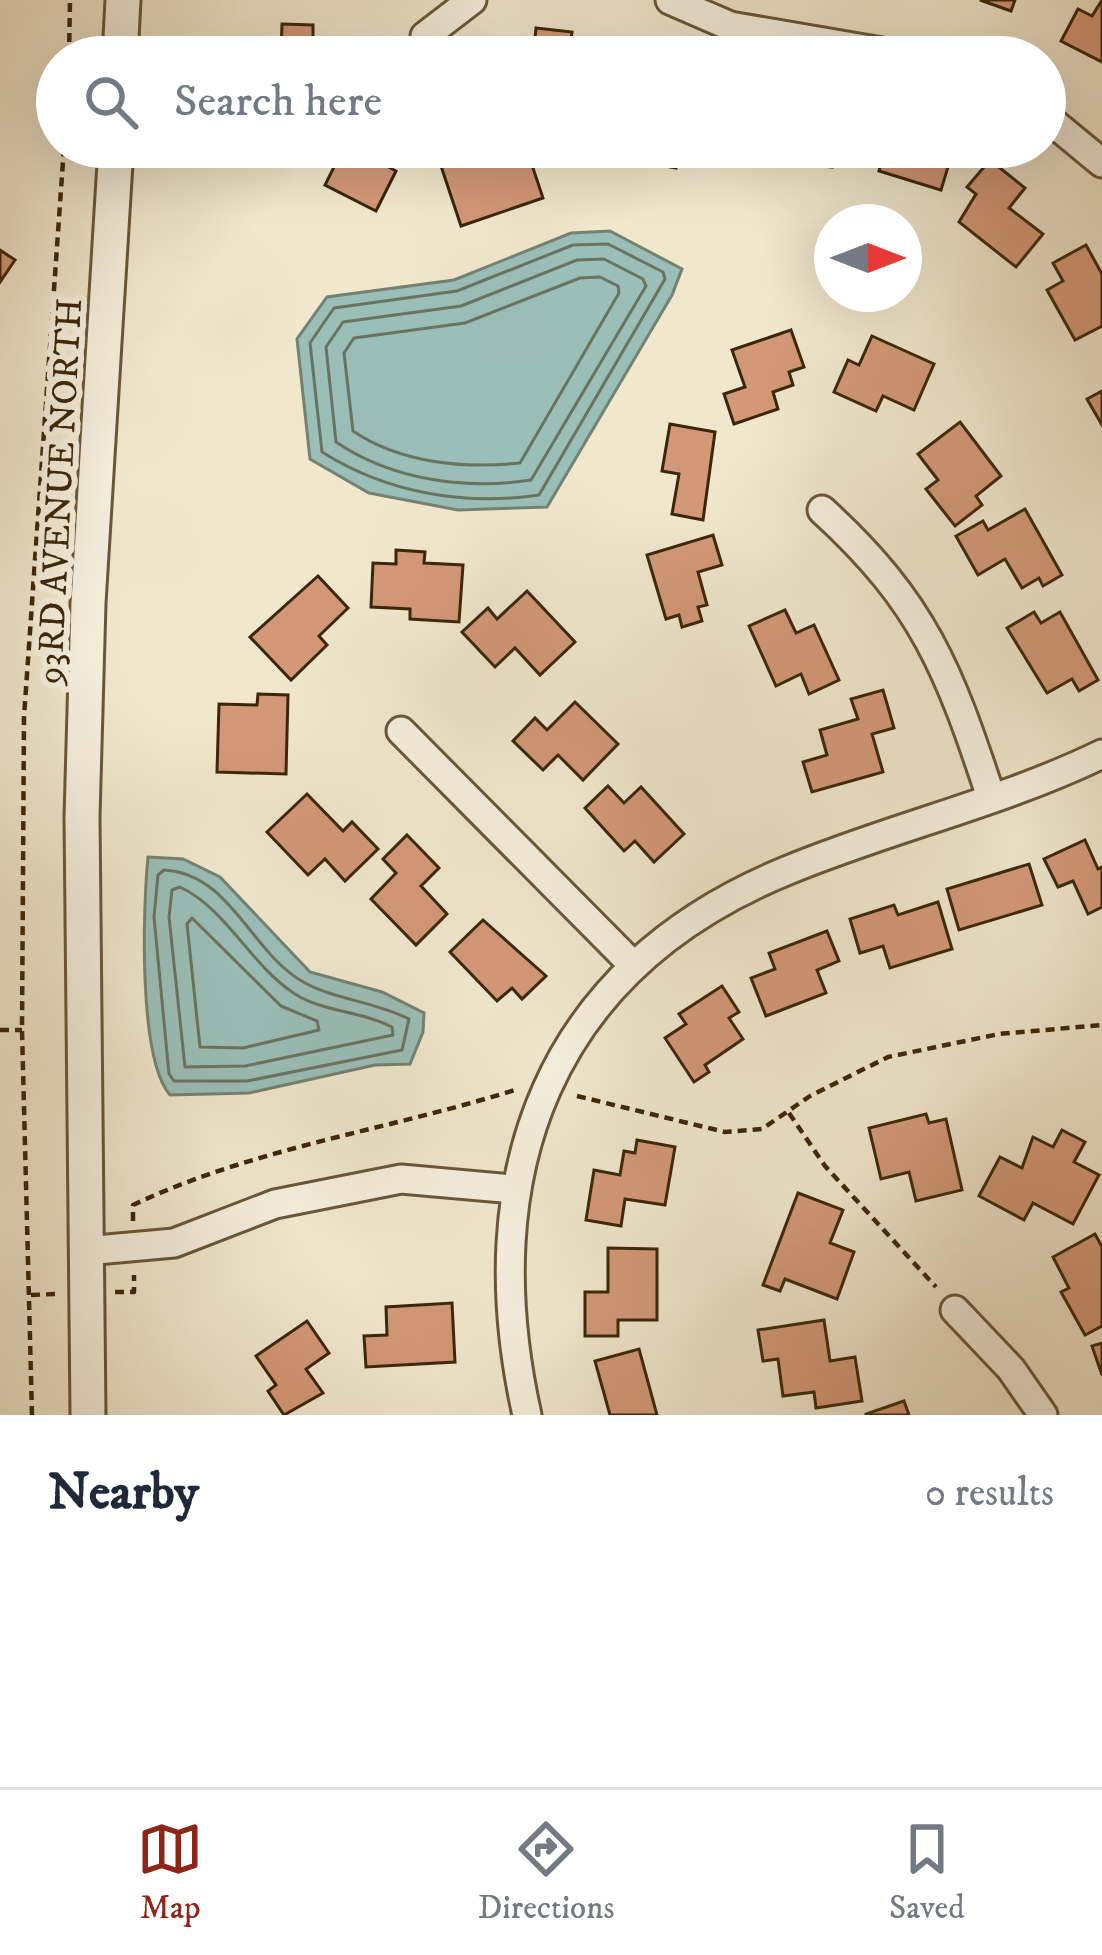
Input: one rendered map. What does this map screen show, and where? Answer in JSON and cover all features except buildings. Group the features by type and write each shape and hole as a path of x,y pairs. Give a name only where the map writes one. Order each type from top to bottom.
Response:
{"street":[{"path":"121,36 123,0"},
{"path":"425,36 472,0"},
{"path":"670,0 730,26 788,36"},
{"path":"1066,133 1102,163"},
{"name":"93RD AVENUE NORTH","path":"88,1415 81,935 88,603 115,168"},
{"path":"822,510 895,582 930,634 956,692 991,797"},
{"path":"401,730 632,964"},
{"path":"527,1415 514,1357 509,1278 513,1189 551,1079 632,964 728,898 785,871 1102,754"},
{"path":"85,1251 174,1243 275,1204 401,1179 513,1189"},
{"path":"955,1310 1011,1369 1043,1415"}],"path":[{"path":"69,36 70,0"},
{"path":"32,1415 22,1030 24,717 63,168"},
{"path":"571,1094 725,1132 762,1129 810,1096 888,1057 999,1034 1102,1025"},
{"path":"0,1030 22,1030"},
{"path":"133,1205 218,1168 308,1142 424,1119 520,1088"},
{"path":"789,1114 825,1166 955,1310"}],"water":[{"path":"610,231 682,269 672,295 547,507 458,510 369,493 310,459 297,339 327,297 454,280 571,233"},
{"path":"148,857 183,859 220,877 310,972 382,992 424,1013 423,1032 410,1064 375,1065 249,1093 170,1095 152,1049 148,1017 144,945"}]}
